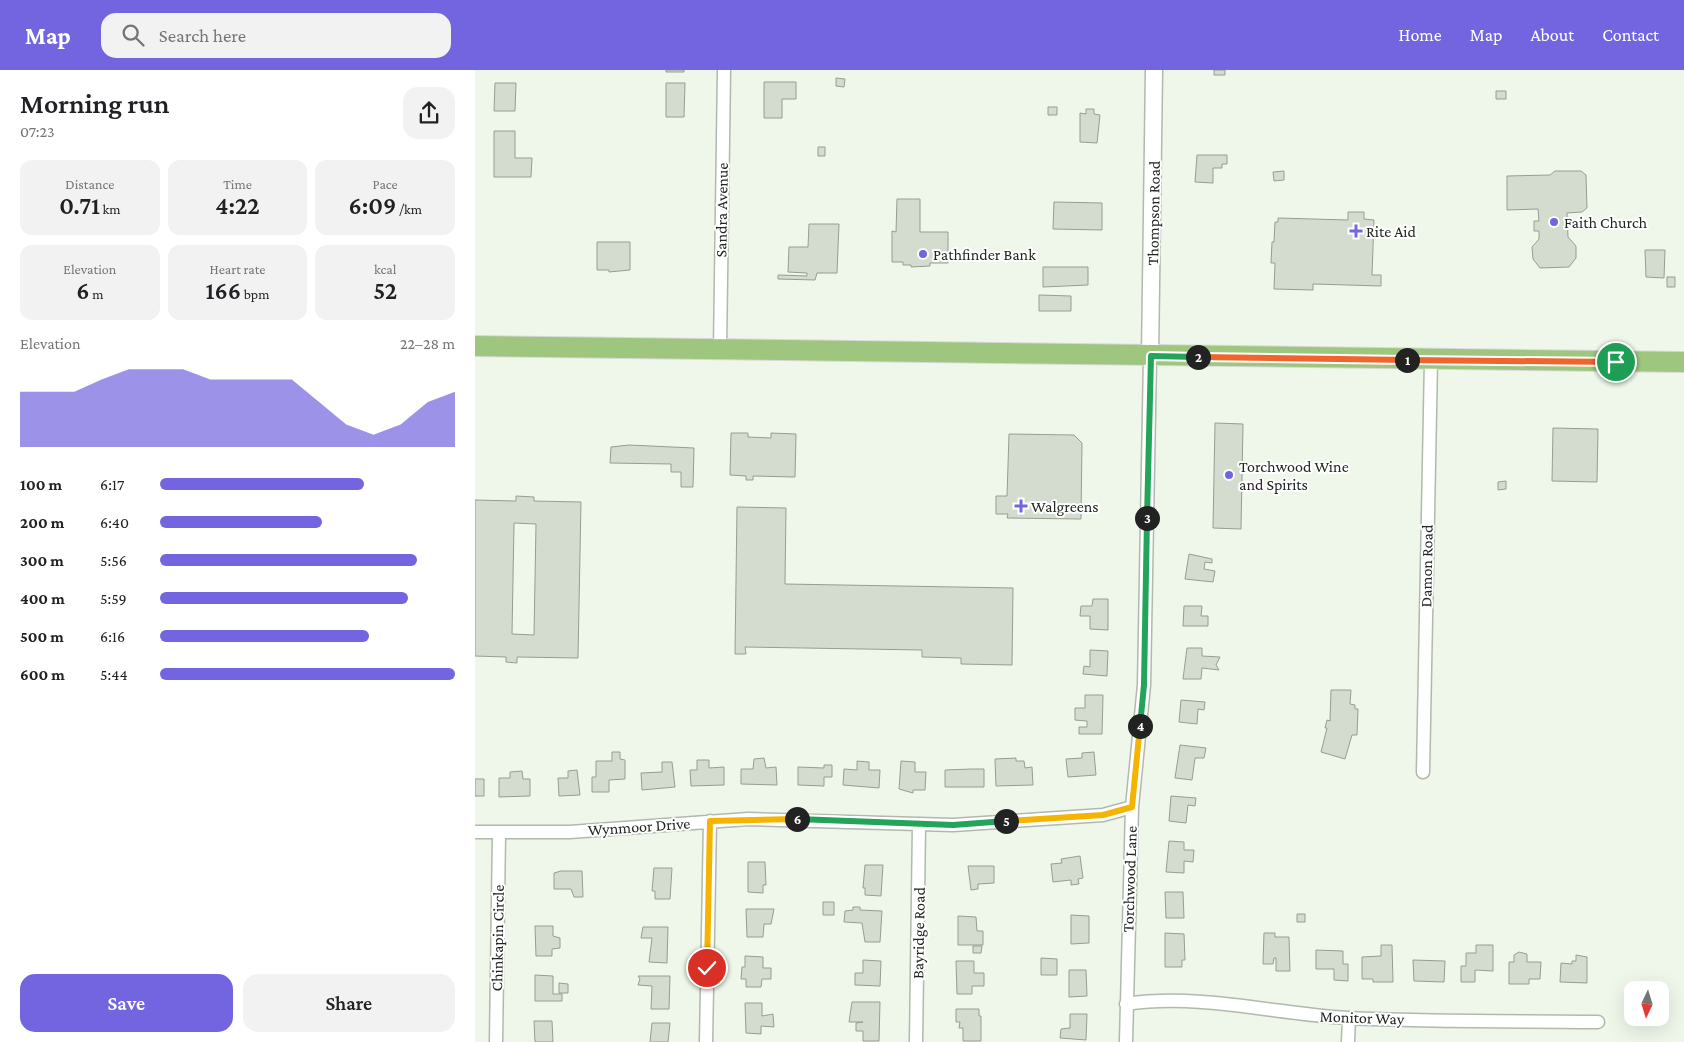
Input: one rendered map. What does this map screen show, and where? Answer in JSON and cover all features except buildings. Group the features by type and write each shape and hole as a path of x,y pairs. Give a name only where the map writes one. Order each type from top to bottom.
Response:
{"main road":[{"path":"475,346 1684,362"}],"street":[{"name":"Sandra Avenue","path":"721,349 724,70"},
{"name":"Thompson Road","path":"1151,356 1154,70"},
{"name":"Torchwood Lane","path":"1125,1042 1132,807 1144,685 1151,356"},
{"name":"Damon Road","path":"1423,772 1431,360"},
{"name":"Wynmoor Drive","path":"475,832 570,832 710,821 822,820 953,825 1103,815 1132,807"},
{"path":"705,1042 710,821"},
{"name":"Bayridge Road","path":"916,1042 919,824"},
{"name":"Chinkapin Circle","path":"496,1042 499,833"},
{"name":"Monitor Way","path":"1126,1004 1149,1000 1229,1003 1349,1018 1598,1022"},
{"path":"1348,1042 1349,1018"}],"place":[{"name":"Faith Church","path":"1554,222"},
{"name":"Rite Aid","path":"1356,231"},
{"name":"Pathfinder Bank","path":"923,254"},
{"name":"Torchwood Wine and Spirits","path":"1229,475"},
{"name":"Walgreens","path":"1021,506"}],"route":[{"path":"707,968 710,821 749,819 822,820 953,825 1103,815 1132,807 1144,685 1151,356 1616,362"}]}
